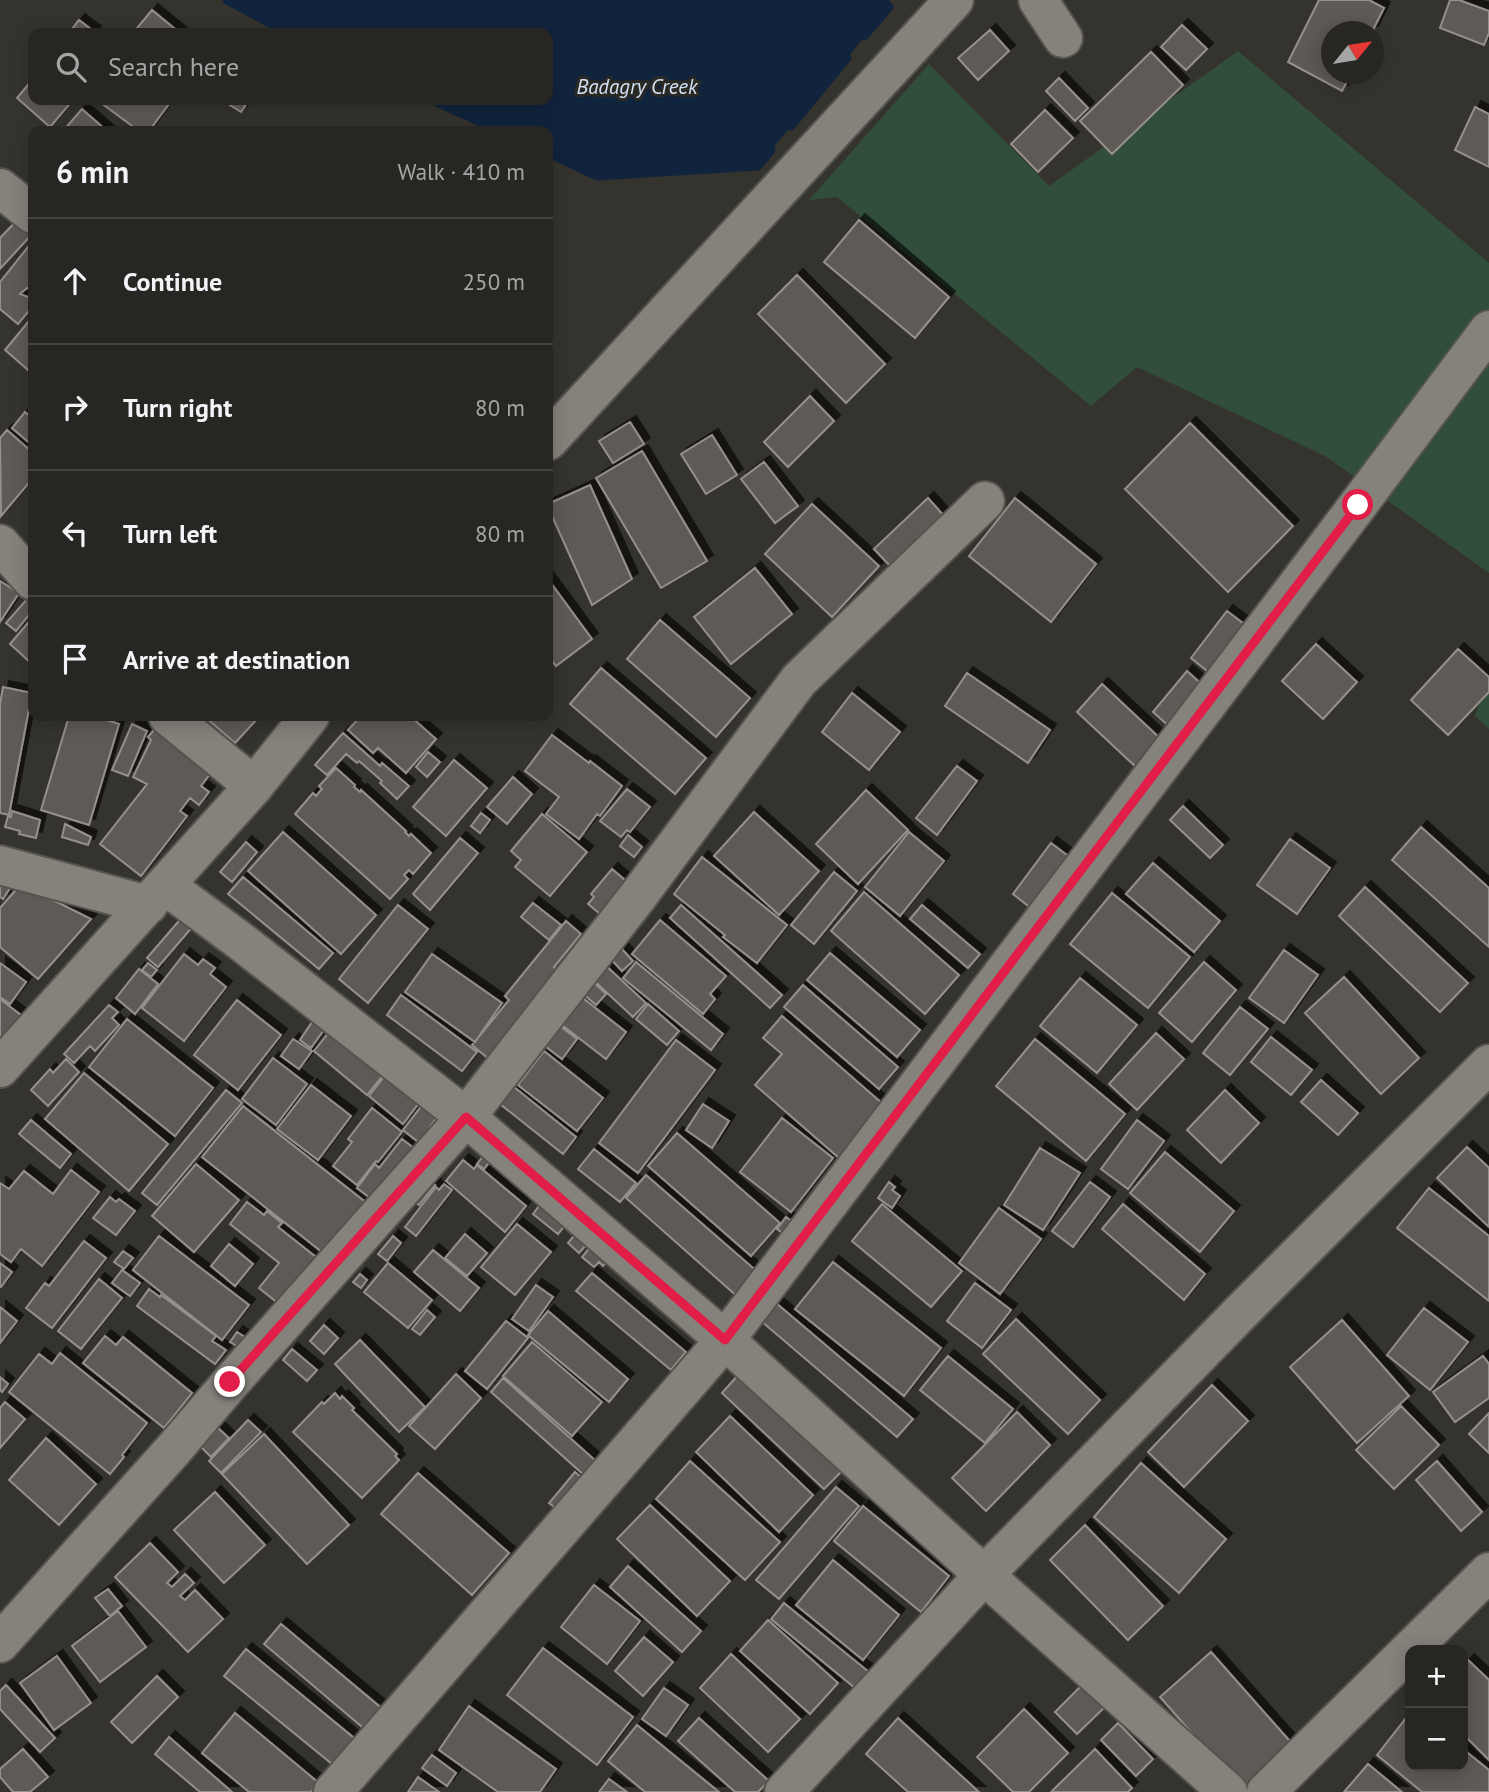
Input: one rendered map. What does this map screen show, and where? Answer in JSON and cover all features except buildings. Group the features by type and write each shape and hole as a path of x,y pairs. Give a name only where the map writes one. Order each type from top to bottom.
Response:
{"street":[{"path":"553,436 954,0"},
{"path":"1038,0 1063,38"},
{"path":"0,188 28,210"},
{"path":"333,1792 725,1340 1489,330"},
{"path":"0,1643 466,1117 638,896 799,680 985,501"},
{"path":"0,544 28,575"},
{"path":"174,721 254,786"},
{"path":"0,1068 254,786 306,721"},
{"path":"0,865 157,895 239,940 466,1117 725,1340 1228,1792"},
{"path":"784,1792 984,1575 1233,1320 1489,1065"},
{"path":"1266,1792 1489,1572"}],"green space":[{"path":"1238,51 1489,263 1489,573 1325,456 1137,367 1091,406 837,197 809,200 929,64 1049,186"},
{"path":"1489,675 1489,729 1475,716"}],"water":[{"name":"Badagry Creek","path":"227,0 882,0 889,7 758,166 597,176 553,155 553,126 489,126 443,105 553,105 553,28 279,28"}],"waterway":[{"path":"227,0 279,28"},
{"path":"864,36 889,7 882,0"},
{"path":"791,126 847,58"},
{"path":"443,105 489,126"},
{"path":"553,155 597,176 758,166 771,150"}],"route":[{"path":"230,1382 466,1117 725,1340 1358,505"}]}
